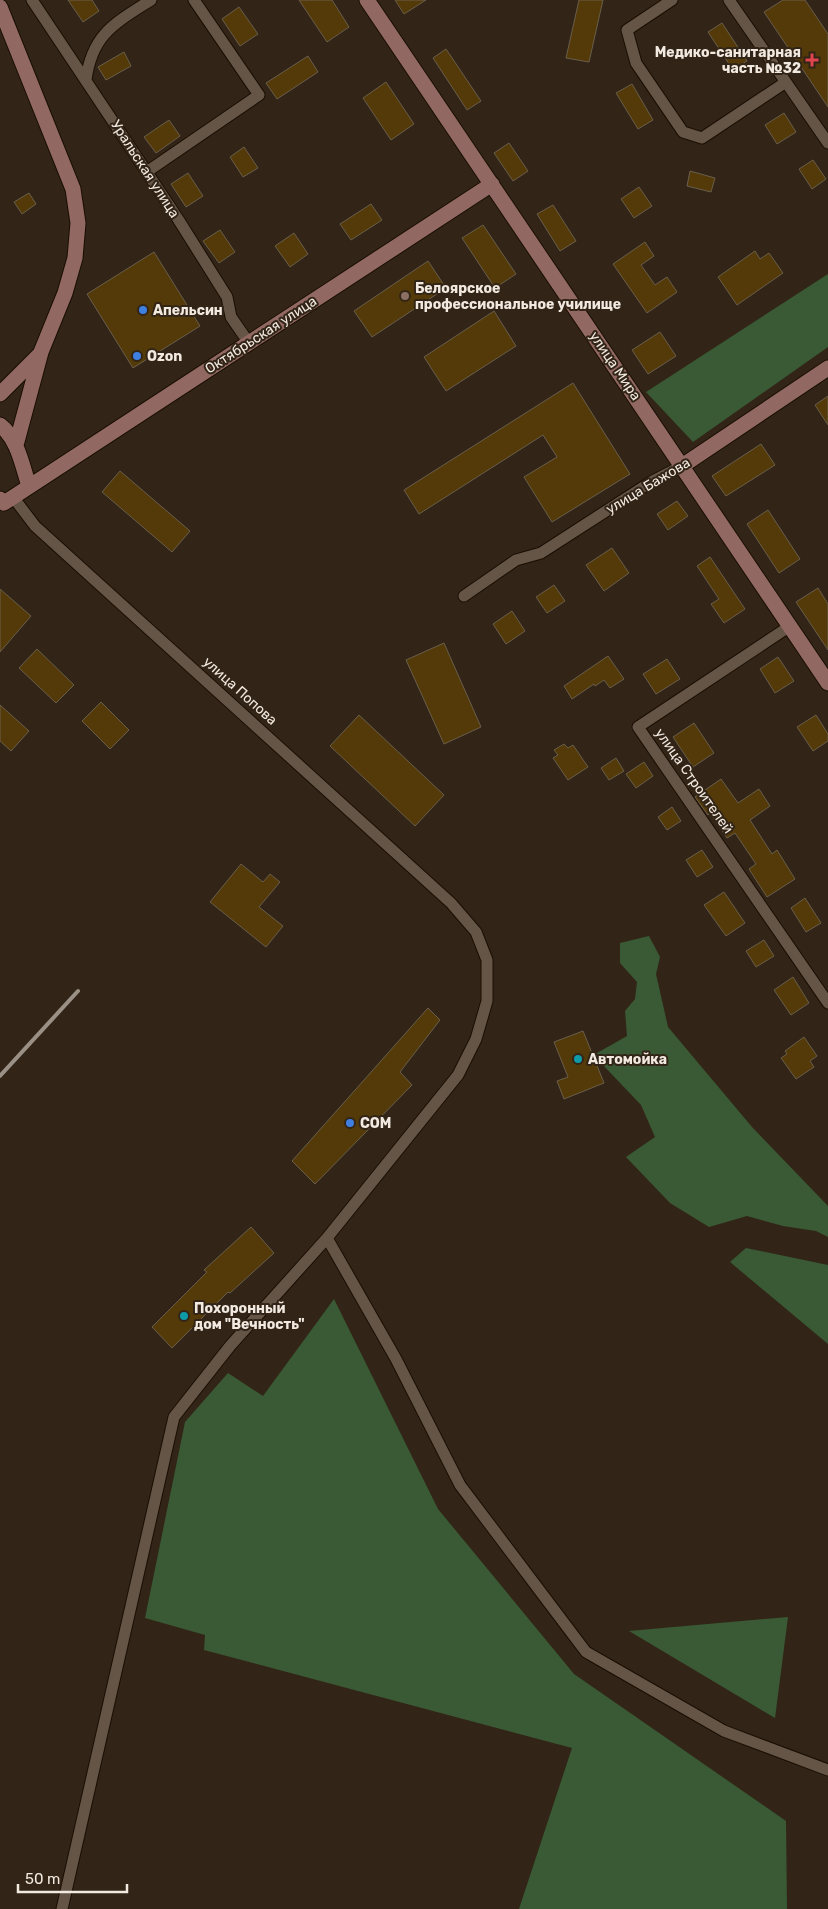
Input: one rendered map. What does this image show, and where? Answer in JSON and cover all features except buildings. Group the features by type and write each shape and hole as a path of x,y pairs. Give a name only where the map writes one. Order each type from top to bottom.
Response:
{"street":[{"name":"Уральская улица","path":"32,0 148,171 227,297 232,317 249,343"},
{"path":"86,80 88,61 108,28 151,0"},
{"path":"148,171 258,95 194,0"},
{"name":"улица Мира","path":"367,0 828,683"},
{"path":"672,0 627,30 636,63 683,132 702,138 786,82"},
{"path":"729,0 828,143"},
{"path":"0,7 73,189 78,223 74,258 66,293 41,352 16,445"},
{"name":"Октябрьская улица","path":"4,501 492,184"},
{"path":"0,394 41,352"},
{"name":"улица Бажова","path":"464,596 516,560 541,553 651,482 682,466 828,368"},
{"path":"0,425 9,433 16,445 29,486"},
{"name":"улица Попова","path":"4,501 36,526 451,903 476,932 487,960 487,1001 476,1039 458,1075 327,1238 230,1346 174,1417 62,1909"},
{"name":"улица Строителей","path":"790,626 638,727 828,1003"},
{"path":"327,1238 396,1359 460,1485 586,1652 724,1731 828,1770"}],"green space":[{"path":"828,274 828,347 693,442 646,392"},
{"path":"649,936 660,957 656,974 668,1027 752,1127 828,1206 828,1237 816,1231 783,1226 747,1216 709,1227 670,1203 626,1157 655,1137 641,1105 602,1064 597,1053 627,1036 625,1011 635,999 637,982 620,963 620,943"},
{"path":"746,1248 828,1265 828,1344 730,1262"},
{"path":"334,1299 438,1509 574,1674 786,1821 787,1909 519,1909 572,1748 204,1650 205,1635 145,1618 185,1422 228,1373 263,1396"},
{"path":"788,1617 775,1718 629,1631"}],"railway":[{"path":"0,1076 78,991"}],"place":[{"name":"Медико-санитарная часть №32","path":"812,60"},
{"name":"Белоярское профессиональное училище","path":"405,296"},
{"name":"Апельсин","path":"143,310"},
{"name":"Ozon","path":"137,356"},
{"name":"Автомойка","path":"578,1059"},
{"name":"СОМ","path":"350,1123"},
{"name":"Похоронный дом \"Вечность\"","path":"184,1316"}]}
